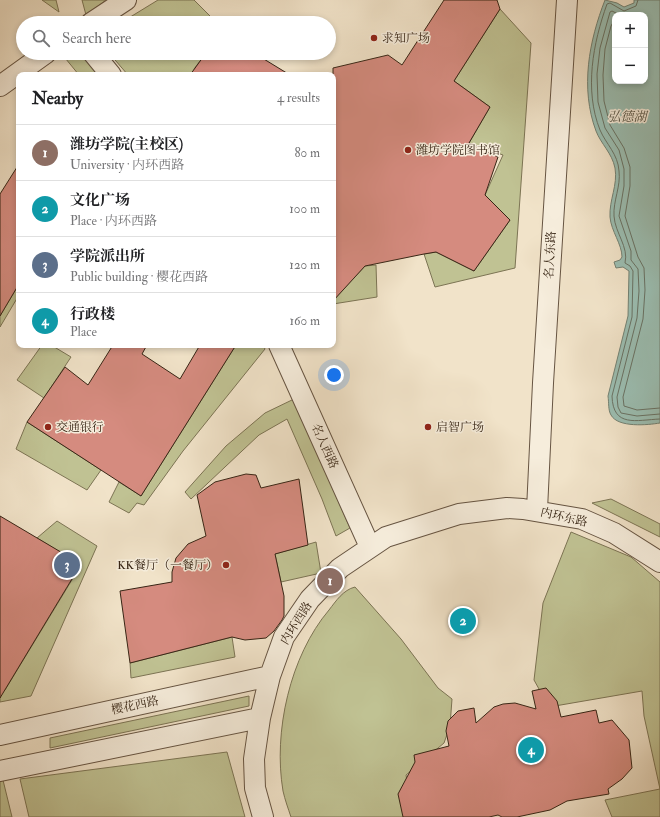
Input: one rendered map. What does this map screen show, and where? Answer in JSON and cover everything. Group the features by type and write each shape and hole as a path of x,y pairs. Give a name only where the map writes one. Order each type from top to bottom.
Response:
{"street":[{"path":"102,16 126,0"},
{"name":"名人东路","path":"537,510 544,367 567,0"},
{"path":"20,72 36,60"},
{"path":"99,60 109,72"},
{"path":"0,86 16,75"},
{"name":"名人西路","path":"280,348 370,547"},
{"name":"内环东路","path":"459,514 507,508 537,510 582,519 614,533 660,562"},
{"name":"内环西路","path":"263,817 255,788 254,759 260,718 270,676 284,637 310,599 340,568 386,537 459,514"},
{"name":"樱花西路","path":"0,735 270,676"},
{"path":"0,771 260,718"}],"green space":[{"path":"42,0 56,0 59,12"},
{"path":"82,0 106,0 86,15"},
{"path":"158,0 194,0 210,16 132,16"},
{"path":"500,9 531,43 515,268 435,287 424,254 436,252 474,271 510,220 485,195 503,155 469,143 490,107 454,81"},
{"path":"67,60 94,60 105,72 77,72"},
{"path":"115,60 201,60 194,69 194,72 125,72"},
{"path":"376,265 377,297 336,304 336,296 365,266"},
{"path":"16,289 16,300 0,327 0,316"},
{"path":"40,348 56,348 71,357 44,398 17,380"},
{"path":"234,348 264,348 183,451 144,505 137,503 129,513 109,502 119,482 141,496"},
{"path":"294,399 350,528 336,536 322,499 287,419 259,435 191,499 185,492 226,446 265,413"},
{"path":"27,422 101,470 87,490 16,449"},
{"path":"611,499 660,524 660,537 592,503"},
{"path":"57,521 97,546 31,696 0,702 0,687 5,690 81,565 37,538"},
{"path":"571,532 631,557 660,582 660,789 644,716 642,691 549,707 534,680 543,603"},
{"path":"316,542 321,573 281,582 275,554"},
{"path":"355,587 401,639 438,688 452,699 450,726 444,743 406,775 410,801 425,817 291,817 286,801 283,791 280,744 288,696 295,672 304,649 315,629 340,596 351,588"},
{"path":"232,637 235,657 131,678 130,663"},
{"path":"249,696 249,706 50,748 50,738"},
{"path":"227,752 245,817 29,817 20,779"},
{"path":"0,776 2,776 12,817 0,817"},
{"path":"660,789 660,817 612,817 605,800"}],"water":[{"name":"弘德湖","path":"605,0 617,3 624,7 634,3 634,0 660,0 660,423 655,424 626,424 615,419 611,415 609,409 608,396 628,316 629,271 623,267 616,268 614,262 620,260 622,257 622,252 612,227 610,217 616,174 614,163 596,131 588,98 588,65 595,32"}],"building":[{"name":"潍坊学院图书馆","path":"444,0 497,0 500,9 454,81 490,107 469,143 498,157 485,195 510,220 474,271 436,252 424,254 365,266 336,298 336,72 333,72 333,68 388,55 402,65"},
{"path":"201,60 265,60 285,72 192,72"},
{"path":"16,169 16,289 0,316 0,194"},
{"path":"111,348 145,348 142,354 180,379 198,348 234,348 141,496 27,422 65,367 88,385"},
{"name":"KK餐厅（一餐厅）","path":"246,474 256,475 261,488 299,479 308,545 275,554 284,596 284,616 282,620 274,631 266,638 245,640 232,637 130,663 120,591 172,582 172,572 176,558 188,544 206,536 197,495 215,482"},
{"path":"0,516 81,564 0,698"},
{"path":"546,688 557,701 561,717 596,710 599,723 612,720 629,740 632,768 622,779 608,789 609,794 567,801 550,810 517,817 502,817 498,815 489,817 403,817 398,794 415,762 414,755 449,746 446,731 448,721 458,711 474,708 476,723 494,707 503,704 515,703 536,709 532,691"}],"place":[{"name":"求知广场","path":"374,38"},
{"name":"潍坊学院图书馆","path":"408,150"},
{"name":"交通银行","path":"48,427"},
{"name":"启智广场","path":"428,427"},
{"name":"学院派出所","path":"67,565"},
{"name":"KK餐厅（一餐厅）","path":"226,565"},
{"name":"潍坊学院(主校区)","path":"330,581"},
{"name":"文化广场","path":"463,621"},
{"name":"行政楼","path":"531,750"}]}
